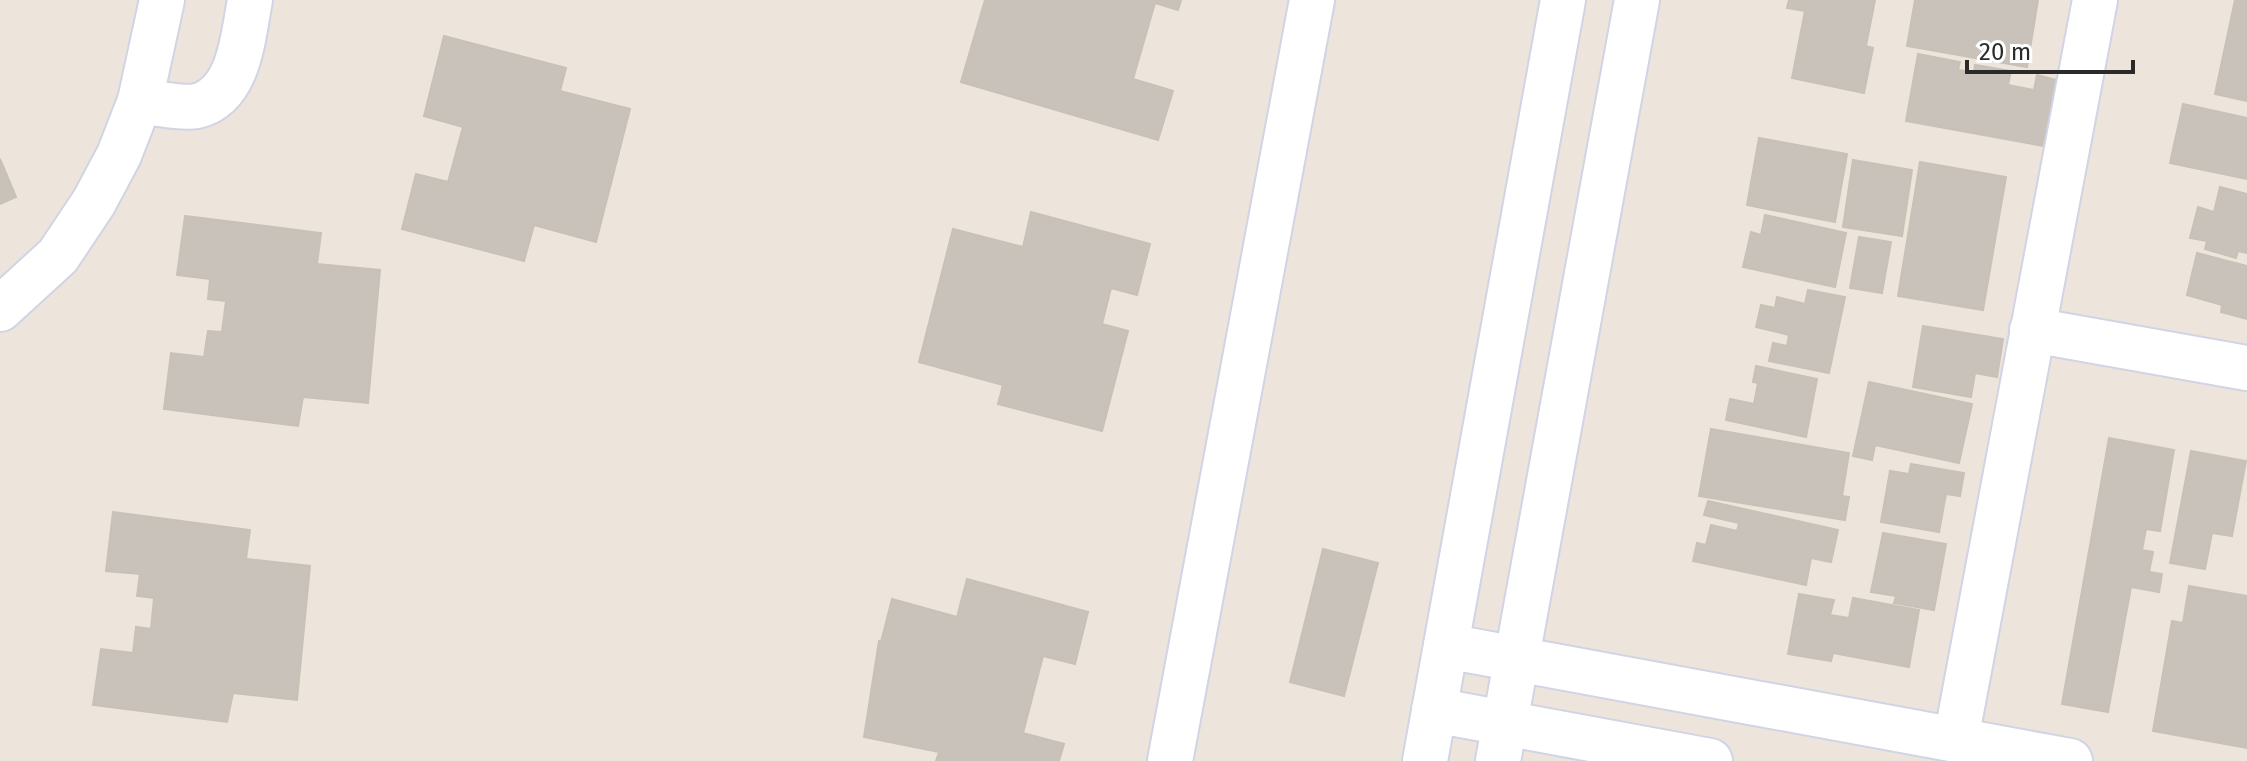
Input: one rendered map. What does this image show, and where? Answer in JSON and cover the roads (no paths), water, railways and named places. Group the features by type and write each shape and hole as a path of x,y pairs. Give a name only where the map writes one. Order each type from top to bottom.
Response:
{"street":[{"path":"0,309 58,256 94,202 119,155 140,101 162,0"},
{"path":"140,101 195,106 217,96 235,69 250,0"},
{"path":"1170,761 1312,0"},
{"path":"1425,761 1563,0"},
{"path":"1502,742 1637,0"},
{"path":"1956,739 2095,0"},
{"path":"2032,330 2247,368"},
{"path":"1446,646 2070,761"},
{"path":"1434,710 1502,742 1710,761"}]}
